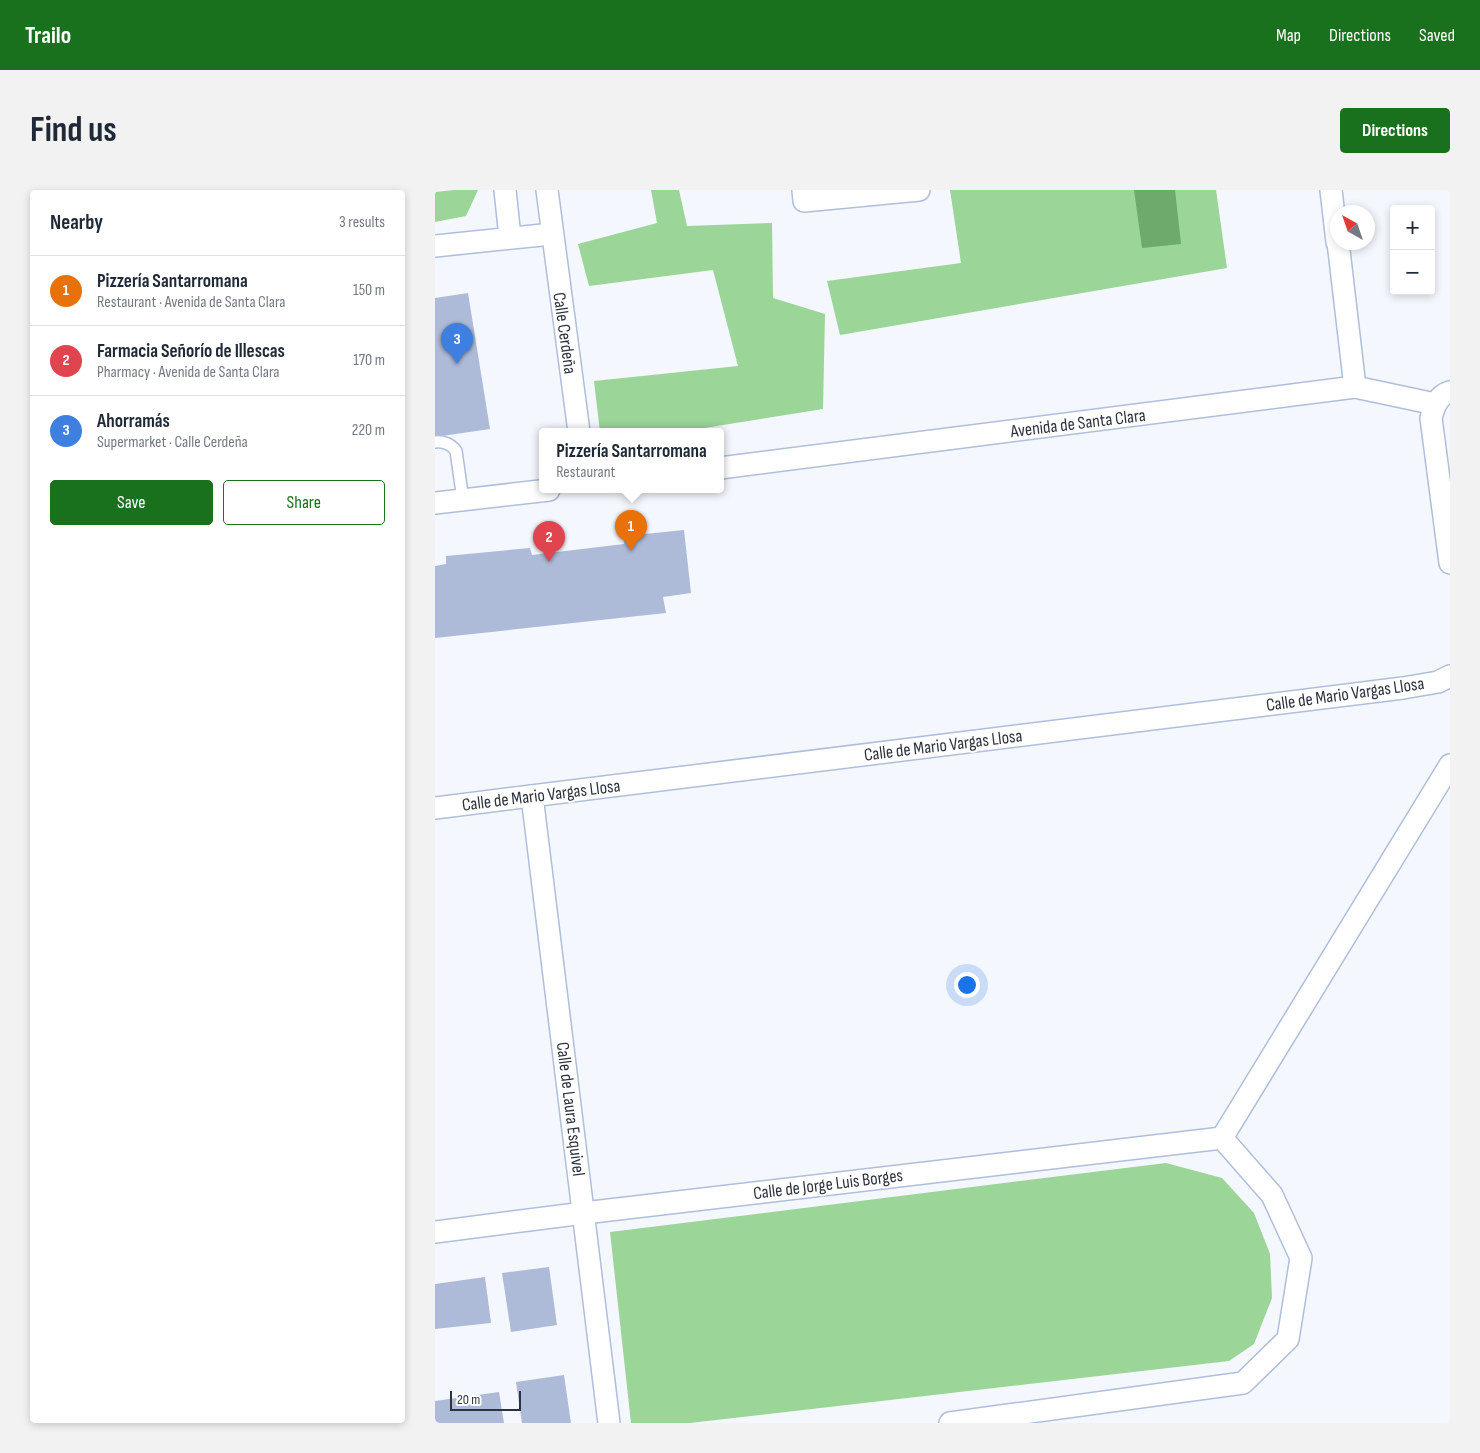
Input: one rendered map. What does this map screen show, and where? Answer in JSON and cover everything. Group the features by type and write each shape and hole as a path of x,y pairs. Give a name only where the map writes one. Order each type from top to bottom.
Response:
{"street":[{"path":"505,190 510,237"},
{"name":"Calle Cerdeña","path":"547,190 578,428"},
{"path":"803,190 804,200 848,193 919,190"},
{"path":"1331,190 1333,205"},
{"path":"435,246 552,234"},
{"path":"1338,250 1355,387"},
{"name":"Avenida de Santa Clara","path":"724,467 1355,387 1443,398"},
{"path":"1443,398 1431,418 1450,563"},
{"path":"435,503 539,491"},
{"name":"Calle de Mario Vargas Llosa","path":"435,808 1403,688 1437,682 1450,676"},
{"path":"951,1423 1243,1382 1288,1339 1301,1258 1272,1195 1222,1138 1450,765"},
{"name":"Calle de Laura Esquivel","path":"532,796 609,1423"},
{"name":"Calle de Jorge Luis Borges","path":"435,1232 1222,1138"}],"lane":[{"path":"435,442 452,446 456,451 463,500"}],"shaded area":[{"path":"478,190 466,216 435,222 435,192"},
{"path":"651,190 679,190 687,226 772,223 773,298 825,314 823,409 704,428 600,428 594,381 738,366 713,270 589,286 578,244 657,223"},
{"path":"950,190 1216,190 1227,268 840,335 827,281 961,263"},
{"path":"1134,190 1175,190 1181,244 1142,248"},
{"path":"1166,1163 1222,1178 1254,1213 1270,1254 1272,1298 1254,1344 1229,1361 690,1423 631,1423 610,1232"}],"building":[{"path":"468,293 490,429 435,437 435,298"},
{"path":"684,530 691,593 663,597 666,613 435,638 435,566 446,564 446,556 530,548 532,555 624,544 625,536"},
{"path":"549,1267 557,1325 511,1332 502,1273"},
{"path":"485,1277 491,1323 435,1329 435,1284"},
{"path":"564,1375 571,1423 522,1423 516,1382"},
{"path":"499,1392 504,1423 435,1423 435,1401"}],"place":[{"name":"Ahorramás","path":"457,364"},
{"name":"Pizzería Santarromana","path":"631,551"},
{"name":"Farmacia Señorío de Illescas","path":"549,562"}]}
